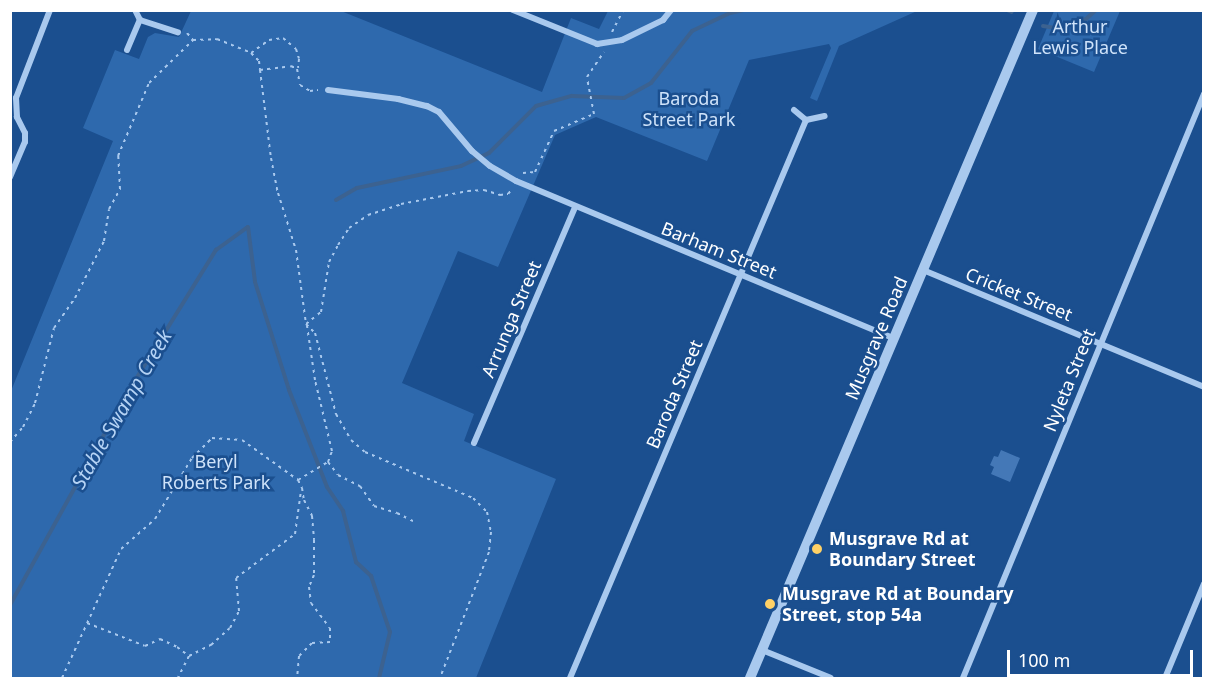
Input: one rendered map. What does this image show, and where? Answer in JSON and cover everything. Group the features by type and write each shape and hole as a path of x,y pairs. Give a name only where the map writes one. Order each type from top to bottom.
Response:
{"street":[{"path":"10,177 25,142 25,133 14,118 16,98 50,10"},
{"path":"135,10 140,20 178,32"},
{"path":"517,11 606,47 663,20 671,10"},
{"name":"Musgrave Road","path":"750,678 1033,10"},
{"path":"127,50 140,20"},
{"name":"Barham Street","path":"328,90 398,99 427,106 439,112 472,151 490,166 516,181 894,338"},
{"name":"Nyleta Street","path":"963,678 1203,94"},
{"path":"794,110 806,120 825,116"},
{"name":"Baroda Street","path":"570,678 806,120"},
{"name":"Arrunga Street","path":"474,443 574,207"},
{"name":"Cricket Street","path":"923,270 1203,387"},
{"path":"1165,678 1203,584"},
{"path":"762,650 831,678"}],"path":[{"path":"607,35 617,26 623,10"},
{"path":"178,32 187,33 193,40"},
{"path":"251,53 269,40 283,38 296,50 299,59 297,69 300,85 310,91 328,90"},
{"path":"10,442 23,427 35,402 54,328 75,298 104,241 109,209 120,189 118,156 149,83 193,40 217,39 251,53 259,61 271,158 278,193 296,250 315,380 332,451 328,462 298,480"},
{"path":"306,324 321,312 329,262 338,245 349,228 368,215 401,204 468,191 507,194 519,174 535,172 554,131 594,114 587,77 606,47"},
{"path":"260,70 291,66 297,69"},
{"path":"306,324 315,333 336,414 351,440 365,452 473,498 487,512 491,532 489,552 440,678"},
{"path":"62,678 121,549 155,519 192,458 212,438 242,440 298,480 302,488 303,500 312,516 314,575 309,587 311,603 330,628 330,642 312,643 299,656 297,678"},
{"path":"328,462 338,475 360,486 374,506 413,521"},
{"path":"178,678 189,656 212,645 230,628 239,611 236,578 295,534 302,488"},
{"path":"87,623 146,646 160,639 189,656"}],"green space":[{"name":"Beryl Roberts Park","path":"191,11 341,11 542,92 571,18 599,29 608,11 917,11 839,46 817,101 810,98 831,48 829,44 749,60 707,161 596,117 555,135 498,267 458,251 402,383 474,414 464,441 556,479 476,678 11,678 11,391 113,141 83,128 115,50 139,59 148,37 155,33 179,37"},
{"name":"Arthur Lewis Place","path":"1054,11 1120,11 1094,72 1038,49"}],"building":[{"path":"1001,450 1020,458 1010,482 991,474 994,467 990,465 994,456 998,457"}],"waterway":[{"name":"Stable Swamp Creek","path":"336,200 357,188 461,166 489,153 536,106 572,96 624,98 651,83 692,31 730,13 744,10"},
{"name":"Stable Swamp Creek","path":"1007,10 1012,12"},
{"path":"1043,26 1055,28 1086,19 1096,10"},
{"path":"10,605 126,395 216,250 248,227 255,282 289,390 327,487 343,511 356,562 371,576 390,632 379,678"}],"place":[{"name":"Musgrave Rd at Boundary Street","path":"817,549"},
{"name":"Musgrave Rd at Boundary Street, stop 54a","path":"770,604"}],"park label":[{"name":"Baroda Street Park","path":"689,109"}]}
